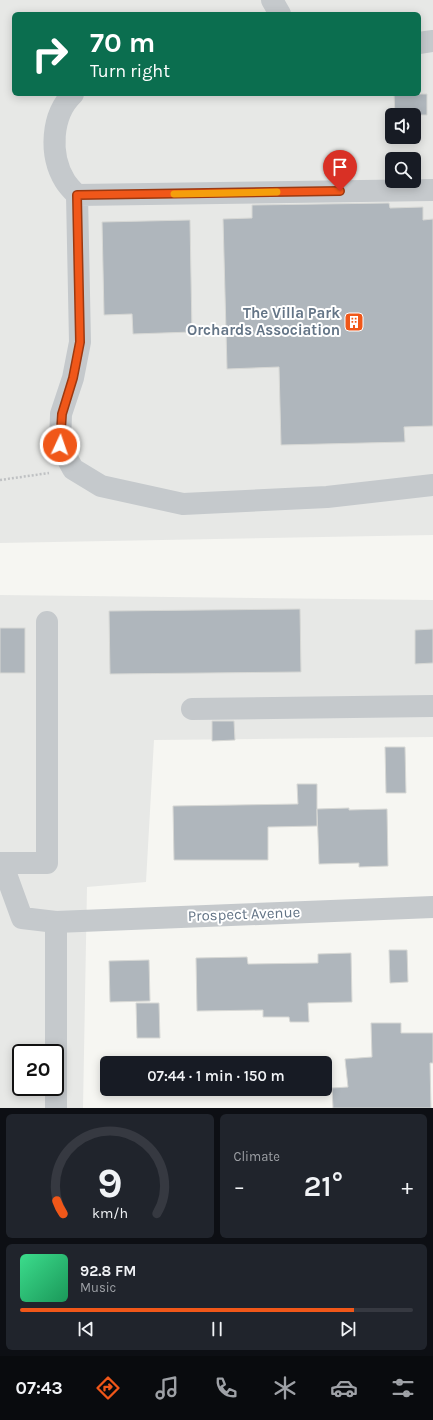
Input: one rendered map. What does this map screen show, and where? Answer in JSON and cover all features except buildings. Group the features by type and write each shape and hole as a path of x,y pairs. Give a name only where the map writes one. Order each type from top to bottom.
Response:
{"street":[{"path":"272,0 279,12"},
{"path":"421,43 433,41"},
{"path":"71,96 60,111 54,133 56,160 65,181 77,195 80,342 73,378 62,414 60,445 73,469 101,486 183,504 327,497 433,485"},
{"path":"77,195 433,190"},
{"path":"1,863 47,863 48,622"},
{"path":"192,709 433,706"},
{"name":"Prospect Avenue","path":"1,863 22,918 56,922 433,907"},
{"path":"56,922 56,1108"}],"path":[{"path":"0,480 73,469"}],"shaded area":[{"path":"0,0 433,0 433,535 0,543"},
{"path":"0,595 433,600 433,737 154,740 146,882 87,887 83,1108 0,1108"}],"slow traffic":[{"path":"174,194 277,192"}],"place":[{"name":"The Villa Park Orchards Association","path":"354,322"}],"route":[{"path":"60,445 62,414 73,378 80,342 76,214 77,195 340,191"}]}
